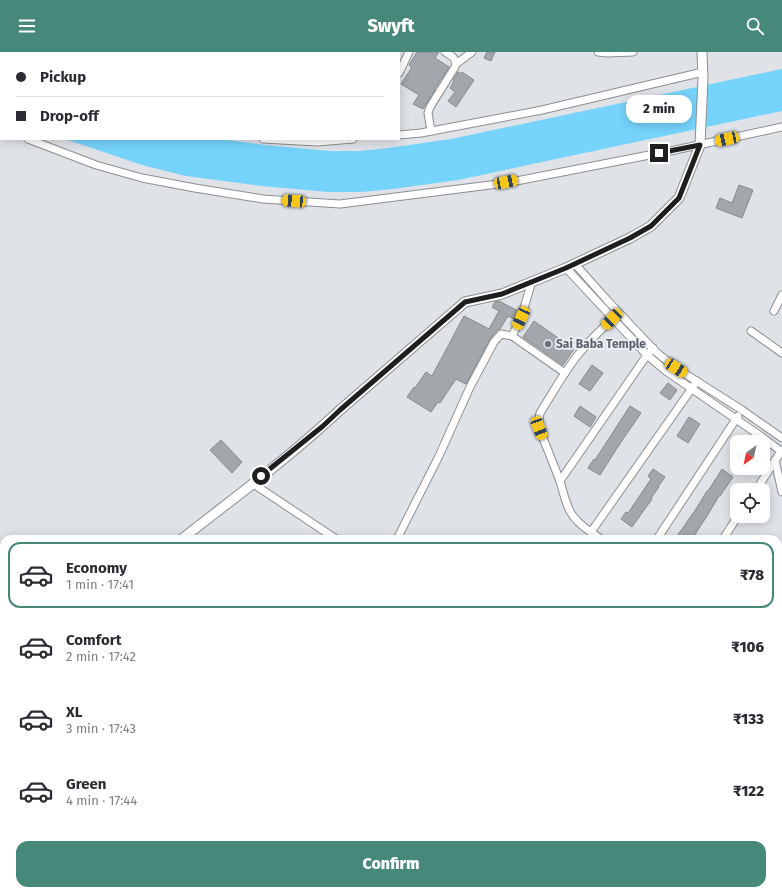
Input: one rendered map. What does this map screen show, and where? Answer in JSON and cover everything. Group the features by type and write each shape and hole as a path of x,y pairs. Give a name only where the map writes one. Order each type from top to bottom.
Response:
{"street":[{"path":"400,71 409,52"},
{"path":"445,52 454,58 456,64"},
{"path":"431,131 428,113 430,107 456,64 472,52"},
{"path":"598,52 633,52"},
{"path":"187,535 323,426 465,302 502,294 566,268 630,238 651,226 679,198 700,141 703,75 702,52"},
{"path":"400,135 431,131 542,110 703,75"},
{"path":"31,140 96,165 142,178 263,199 340,204 506,182 700,141 782,127"},
{"path":"293,140 335,140"},
{"path":"575,264 619,313 653,348 676,368 742,410 782,438"},
{"path":"566,268 647,355 691,389 782,451 760,483"},
{"path":"512,336 521,318 532,281"},
{"path":"774,311 782,295"},
{"path":"595,535 577,521 569,510 560,481 539,428 539,420 540,413 565,373 587,344 619,313"},
{"path":"751,331 782,353"},
{"path":"399,535 439,456 470,387 494,342 501,334 512,336 565,373"},
{"path":"560,481 653,348"},
{"path":"591,532 697,381"},
{"path":"660,535 742,410"},
{"path":"775,460 782,492"},
{"path":"252,483 330,535"},
{"path":"726,535 733,523"}],"water":[{"path":"782,69 782,111 458,180 393,189 362,192 328,192 261,186 186,176 142,165 68,140 228,140 330,151 359,151 451,139"}],"building":[{"path":"417,52 439,52 435,58 449,67 423,109 413,104 419,95 401,84 412,67 409,65"},
{"path":"487,52 495,52 491,61 484,58"},
{"path":"458,72 461,74 462,72 474,80 456,107 448,101 455,92 450,88"},
{"path":"739,185 753,190 742,218 716,208 720,198 732,203"},
{"path":"499,301 518,311 514,319 508,316 500,329 497,330 490,339 466,384 456,379 440,403 438,402 431,412 407,397 426,372 432,376 464,316 489,329 499,311 492,307 495,302"},
{"name":"Sai Baba Temple","path":"534,321 574,349 563,365 523,337"},
{"path":"592,365 603,373 590,391 579,384"},
{"path":"668,383 677,390 670,400 660,393"},
{"path":"580,406 596,417 590,427 574,416"},
{"path":"630,406 641,413 600,475 588,468 594,459 595,460"},
{"path":"689,417 700,424 688,443 677,436"},
{"path":"221,440 242,462 232,473 210,450"},
{"path":"653,469 665,477 651,498 652,499 632,527 621,519 626,512 628,513 651,479 648,476"},
{"path":"722,469 733,477 695,535 678,535 696,509"}],"place":[{"name":"Sai Baba Temple","path":"548,344"}],"route":[{"path":"261,476 323,426 465,302 502,294 566,268 630,238 651,226 679,198 700,145 659,153"}]}
